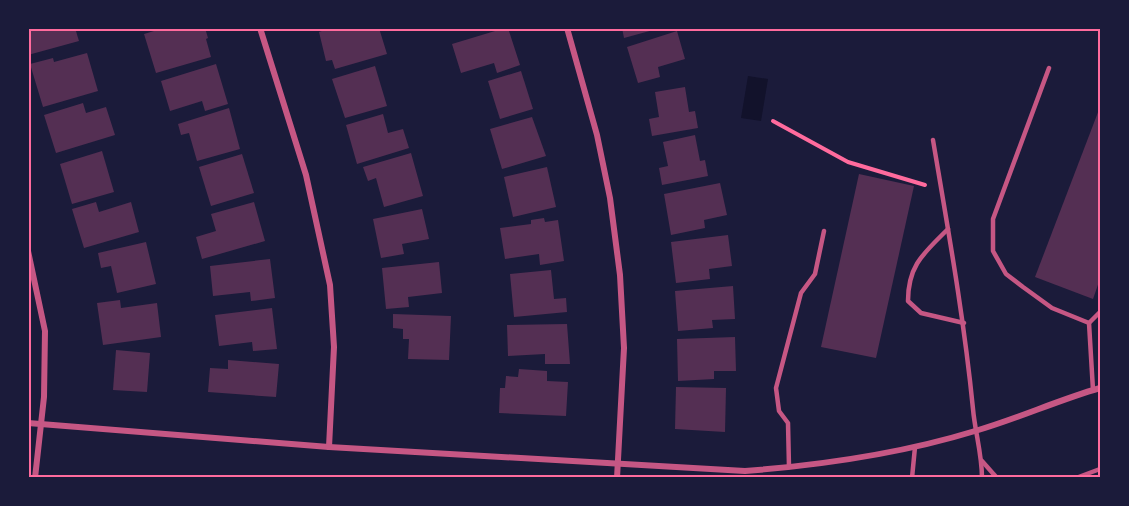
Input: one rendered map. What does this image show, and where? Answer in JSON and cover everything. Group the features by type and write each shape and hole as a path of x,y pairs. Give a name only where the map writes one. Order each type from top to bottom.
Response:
{"street":[{"path":"260,28 306,175 330,285 334,347 329,447"},
{"path":"567,28 599,145 610,198 620,275 624,348 617,477"},
{"path":"28,251 45,331 44,397 35,477"},
{"path":"28,423 329,447 745,471 813,466 915,447 975,431 1101,388"}],"lane":[{"path":"1049,68 993,219 993,251 1006,274 1023,287 1052,308 1089,323"},
{"path":"933,140 964,322 975,431 982,461 982,477"},
{"path":"948,229 920,258 908,283 908,301 921,313 964,322"},
{"path":"789,467 788,423 779,411 776,388 801,293 816,274 824,231"},
{"path":"1089,323 1101,312"},
{"path":"1089,323 1093,390"},
{"path":"912,477 915,447"},
{"path":"982,461 997,477"},
{"path":"1076,477 1101,469"}],"path":[{"path":"772,121 848,162 925,185"}],"shaded area":[{"path":"748,76 768,79 761,121 741,118"}],"building":[{"path":"28,28 75,28 79,41 28,55"},
{"path":"164,28 205,28 211,57 156,73 144,34"},
{"path":"330,28 379,28 387,54 335,69 332,60 326,61 319,32"},
{"path":"508,28 520,65 497,73 494,63 461,73 452,44"},
{"path":"622,28 656,28 657,29 624,38"},
{"path":"677,31 685,59 658,67 660,77 638,83 627,47"},
{"path":"87,53 98,91 43,107 30,64 53,58 54,62"},
{"path":"216,64 228,104 205,111 202,101 170,111 161,81"},
{"path":"375,66 387,106 345,118 332,79"},
{"path":"521,71 533,109 500,119 488,81"},
{"path":"685,87 689,112 695,111 698,128 652,136 649,119 659,117 655,92"},
{"path":"83,103 86,113 106,107 115,135 56,153 44,115"},
{"path":"1100,107 1100,279 1093,299 1035,277"},
{"path":"229,108 240,149 197,161 189,133 181,135 178,124"},
{"path":"383,114 388,133 403,129 409,148 357,164 346,125"},
{"path":"532,117 546,156 502,169 490,129"},
{"path":"695,135 700,161 705,160 708,176 662,185 659,168 668,166 663,142"},
{"path":"102,151 114,192 72,204 60,164"},
{"path":"411,153 423,196 384,207 376,178 368,181 363,167"},
{"path":"242,154 254,193 211,206 199,167"},
{"path":"547,167 556,207 513,217 504,177"},
{"path":"859,174 914,186 876,358 821,347"},
{"path":"720,183 727,215 704,220 705,228 671,235 664,194"},
{"path":"96,202 99,212 131,202 139,232 84,248 72,209"},
{"path":"254,202 265,241 202,259 196,237 216,231 211,214"},
{"path":"422,209 429,239 402,244 404,254 381,258 373,219"},
{"path":"544,218 545,222 558,220 564,261 540,265 539,254 505,259 500,228 531,224 531,220"},
{"path":"728,235 732,266 709,269 710,279 676,283 671,242"},
{"path":"146,242 156,284 117,293 111,266 101,268 98,253"},
{"path":"270,259 275,298 251,301 250,292 213,296 210,266"},
{"path":"439,262 442,293 408,297 409,307 386,309 382,268"},
{"path":"551,270 554,299 566,298 567,312 514,317 510,274"},
{"path":"733,286 735,319 712,320 713,328 678,331 675,291"},
{"path":"120,300 121,308 157,303 161,337 103,345 97,303"},
{"path":"272,308 277,349 253,351 252,342 219,346 215,315"},
{"path":"393,314 451,316 449,360 408,359 409,339 403,339 403,329 393,328"},
{"path":"567,324 570,364 545,364 545,354 508,356 507,325"},
{"path":"735,337 736,371 714,371 714,379 678,381 677,339"},
{"path":"116,350 150,353 147,392 113,390"},
{"path":"228,360 279,364 276,397 208,392 210,368 228,369"},
{"path":"519,369 547,371 547,381 568,382 566,416 499,413 500,388 505,388 506,376 518,377"},
{"path":"676,387 726,388 725,432 675,429"}]}
